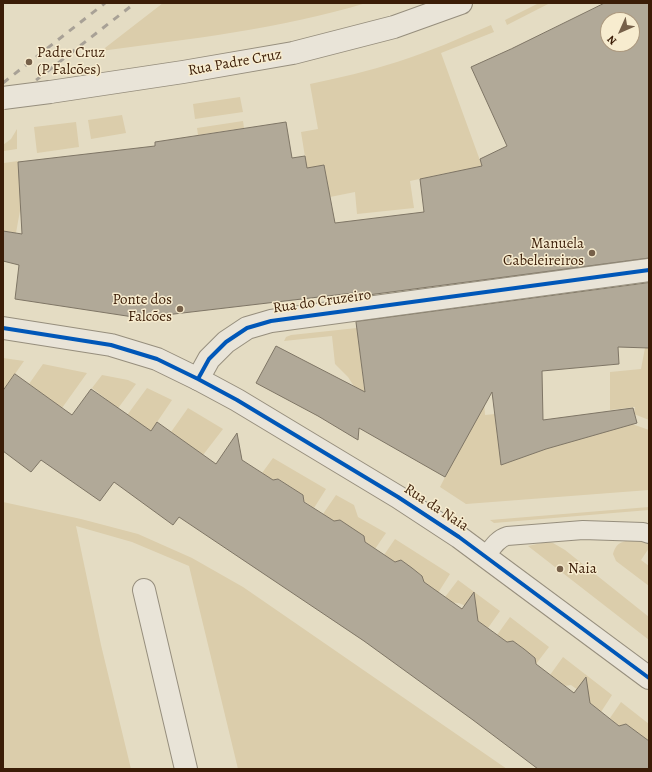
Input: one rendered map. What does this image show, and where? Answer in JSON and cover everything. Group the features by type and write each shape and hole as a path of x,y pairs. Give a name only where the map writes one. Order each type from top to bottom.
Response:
{"street":[{"name":"Rua Padre Cruz","path":"3,98 183,72 293,53 394,27 461,3"},
{"name":"Rua do Cruzeiro","path":"198,379 209,359 226,342 247,328 271,321 649,270"},
{"path":"3,328 111,345 157,359 198,379"},
{"name":"Rua da Naia","path":"198,379 237,400 398,498 486,556 649,678"},
{"path":"144,590 186,769"}],"lane":[{"path":"486,556 496,542 507,536 583,530 643,532 649,534"}],"shaded area":[{"path":"163,3 366,3 301,20 235,32 101,51"},
{"path":"539,3 550,3 507,25 505,20"},
{"path":"491,25 494,32 441,53 482,166 476,167 481,207 457,210 452,172 410,181 414,208 357,214 355,192 330,197 324,165 311,168 310,188 301,132 318,129 310,84 397,62"},
{"path":"240,97 243,112 195,119 193,104"},
{"path":"122,115 126,133 91,139 88,120"},
{"path":"243,121 244,128 198,135 197,128"},
{"path":"76,122 79,147 37,153 34,127"},
{"path":"17,129 17,149 4,151 4,163 18,161 21,205 16,233 3,231 3,145 11,139"},
{"path":"357,328 365,396 355,388 348,377 335,364 332,336 284,341 286,337 291,335"},
{"path":"645,348 649,348 649,420 634,414 635,407 610,410 610,372 641,369"},
{"path":"3,358 24,361 3,391"},
{"path":"43,364 87,373 62,408 29,384"},
{"path":"102,375 128,380 136,384 116,411 104,402 106,399 92,388"},
{"path":"147,388 172,400 151,431 139,423 137,426 125,418"},
{"path":"484,400 485,415 495,414 501,465 546,449 632,424 649,430 649,490 466,504 440,487"},
{"path":"188,408 223,429 203,455 171,432"},
{"path":"273,458 326,489 314,508 304,501 303,495 279,479 272,480 262,473"},
{"path":"336,495 354,505 358,517 386,533 375,549 365,542 363,536 340,520 334,521 323,514"},
{"path":"3,502 81,519 138,534 192,558 243,587 507,769 238,769 189,566 132,542 76,526 101,645 131,769 3,769"},
{"path":"649,507 649,510 494,523 490,520"},
{"path":"395,539 450,574 438,593 424,582 422,576 401,560 395,562 384,555"},
{"path":"634,539 649,541 649,548 641,560 649,566 649,586 616,561 613,554 619,544"},
{"path":"546,542 553,543 565,550 649,617 649,640 528,546"},
{"path":"458,580 500,611 488,628 478,621 467,608 461,604 453,603 445,597"},
{"path":"510,617 549,647 536,664 524,649 513,641 507,642 497,635"},
{"path":"563,657 612,695 601,712 590,704 589,698 571,685 565,686 550,675"},
{"path":"621,702 649,724 649,741 626,724 619,726 610,718"}],"building":[{"path":"605,3 649,3 649,258 353,297 353,293 140,318 15,299 19,265 3,261 3,231 22,234 18,162 155,146 155,142 286,122 292,158 305,156 307,168 324,165 335,223 424,212 420,179 482,166 480,159 507,146 471,67"},
{"path":"649,283 649,348 618,347 619,364 542,371 543,420 633,408 637,423 546,449 501,465 492,392 445,477 359,428 358,440 318,416 256,383 276,346 365,392 356,322"},
{"path":"15,374 72,415 91,389 151,431 157,422 216,464 237,433 242,460 273,480 278,479 303,495 304,502 334,521 340,520 364,536 365,542 395,562 401,560 422,576 424,582 462,609 474,592 478,621 507,642 513,641 524,649 535,658 536,664 574,693 586,677 590,703 619,726 626,724 649,741 649,769 538,769 364,641 179,517 173,525 114,482 100,501 41,460 31,472 3,451 3,391"}],"railway":[{"path":"3,83 105,3"},
{"path":"3,106 135,3"}],"cycle path":[{"path":"198,379 209,359 226,342 247,328 271,321 649,270"},
{"path":"3,328 111,345 157,359 237,400 398,497 459,537 649,678"}],"place":[{"name":"Padre Cruz (P Falcões)","path":"29,62"},
{"name":"Manuela Cabeleireiros","path":"592,253"},
{"name":"Ponte dos Falcões","path":"180,309"},
{"name":"Naia","path":"560,569"}]}
